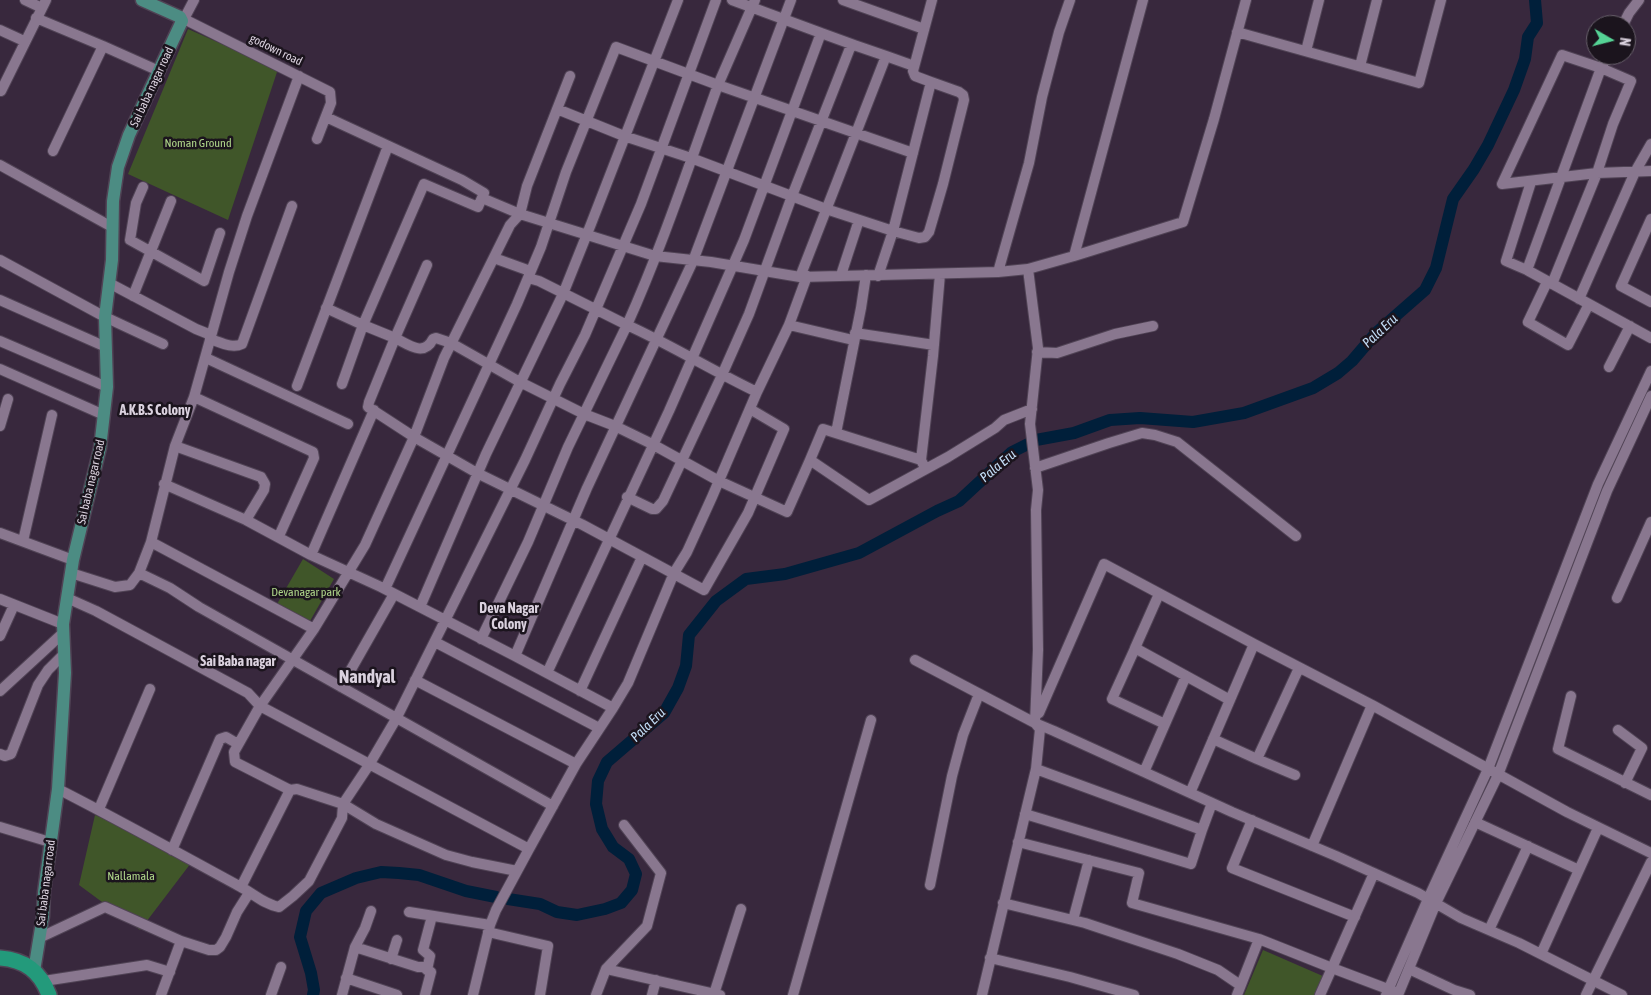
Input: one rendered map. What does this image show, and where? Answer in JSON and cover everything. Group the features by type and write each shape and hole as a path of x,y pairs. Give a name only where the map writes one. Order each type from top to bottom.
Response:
{"highway":[{"path":"0,958 12,959 38,978"},
{"path":"0,967 10,968 38,978"}],"main road":[{"path":"142,0 183,20"},
{"name":"Sai baba nagar road","path":"38,978 38,938 43,916 44,892 58,789 65,673 63,629 73,560 100,448 107,387 105,316 112,260 113,201 118,167 129,135 183,20"}],"street":[{"path":"1,91 4,74 44,4 25,0"},
{"path":"183,20 194,0"},
{"path":"420,607 477,473 562,294 678,0"},
{"path":"58,789 99,809 271,906 279,907 294,896 309,881 342,818 343,804 370,765 435,642 511,489 596,310 663,149 716,0"},
{"path":"732,0 753,4 784,19 914,66"},
{"path":"515,656 615,426 693,261 725,171 791,0"},
{"path":"843,0 924,29"},
{"path":"557,109 624,136 691,158 826,209 919,238 925,237 929,232 943,184 964,100 963,95 959,92 915,76 914,66 932,0"},
{"path":"998,272 1029,162 1042,97 1070,0"},
{"path":"1074,256 1143,0"},
{"path":"482,198 520,214 655,256 765,272 804,277 998,272 1028,269 1183,222 1214,119 1246,0"},
{"path":"1306,51 1319,0"},
{"path":"1360,66 1377,0"},
{"path":"1238,32 1419,83 1442,0"},
{"path":"1628,15 1639,0"},
{"path":"482,639 528,542 584,414 627,325 675,207 718,85 753,4"},
{"path":"36,18 159,71"},
{"name":"godown road","path":"183,20 330,92 331,104 317,139"},
{"path":"0,30 24,41"},
{"path":"548,674 692,359 744,240 821,33"},
{"path":"628,497 652,509 656,509 663,501 722,375 765,272 820,122 850,48 854,45"},
{"path":"53,151 104,46"},
{"path":"342,687 389,591 529,274 586,120 616,47 820,122 912,153"},
{"path":"1589,304 1568,345 1528,322 1550,283 1597,173 1613,124 1631,81 1601,68 1562,55 1502,184 1597,173 1651,171"},
{"path":"473,995 489,928 496,910 576,764 628,683 674,573 687,552 757,392 789,325 826,209 886,56"},
{"path":"1527,270 1603,65"},
{"path":"71,573 115,587 123,587 130,585 139,573 151,542 175,446 194,397 247,216 299,76"},
{"path":"517,871 446,855 376,824 343,804 297,789 290,790 235,762 234,752 260,706 314,629 365,544 414,437 451,343 510,225 520,214 527,186 570,76"},
{"path":"878,276 893,230 931,82"},
{"path":"326,117 462,180 484,193 478,207 424,184 363,325 342,384"},
{"path":"1579,299 1635,172 1651,144"},
{"path":"297,386 388,146"},
{"path":"0,165 112,227"},
{"path":"1531,182 1506,261 1527,270 1651,338"},
{"path":"143,186 136,203 130,240 204,281 220,233"},
{"path":"133,296 171,201"},
{"path":"109,283 196,330 230,345 238,346 242,344 292,206"},
{"path":"1651,219 1648,233 1621,286 1651,302"},
{"path":"841,275 859,220"},
{"path":"494,258 529,274 562,294 657,339 757,392"},
{"path":"0,260 105,316 163,344"},
{"path":"427,265 394,338 368,408 477,473 610,539 704,590 748,513 784,428 750,409"},
{"path":"1028,269 1037,352 1030,424 1038,490 1036,510 1038,650 1034,724"},
{"path":"924,465 940,274"},
{"path":"836,433 866,275"},
{"path":"0,300 106,347"},
{"path":"326,308 418,348 428,348 433,339 436,338 451,343 520,382 584,414 615,426 652,444 719,482 787,512 824,428 924,465"},
{"path":"789,325 854,336 934,345"},
{"path":"1037,352 1057,353 1115,334 1154,326"},
{"path":"1609,367 1630,326"},
{"path":"0,341 107,387"},
{"path":"206,358 348,424"},
{"path":"0,369 104,415"},
{"path":"1393,993 1488,769 1598,484 1651,371"},
{"path":"1393,993 1409,969 1432,901 1498,775 1607,491 1651,396"},
{"path":"194,397 313,452 314,458 279,536"},
{"path":"0,426 8,399"},
{"path":"810,460 869,500 924,465 995,428 1004,420 1032,409"},
{"path":"310,555 374,410"},
{"path":"23,541 52,415"},
{"path":"1035,468 1142,433 1155,435 1177,442 1296,536"},
{"path":"175,446 261,477 265,484 264,490 246,520"},
{"path":"164,484 279,536 310,555 389,591 612,708"},
{"path":"1617,598 1651,522"},
{"path":"0,533 73,560"},
{"path":"151,542 314,629"},
{"path":"580,691 642,556"},
{"path":"1034,724 1104,564 1372,705 1598,828 1651,853"},
{"path":"139,573 170,588 199,607 553,806"},
{"path":"1159,594 1112,699 1165,724"},
{"path":"67,598 96,611 248,693 260,706 529,849"},
{"path":"0,599 63,629 0,691"},
{"path":"0,636 14,605"},
{"path":"435,642 599,728"},
{"path":"1137,644 1135,648 1230,700"},
{"path":"1190,793 1254,644"},
{"path":"0,754 5,756 11,754 38,685 48,670 63,655"},
{"path":"915,660 1034,724 1054,731 1212,803 1374,873 1432,901 1461,918 1541,954 1622,995"},
{"path":"1257,758 1300,668"},
{"path":"1144,772 1186,676"},
{"path":"415,680 576,764"},
{"path":"99,809 150,688"},
{"path":"930,885 952,776 963,735 979,694"},
{"path":"1571,696 1558,749 1651,795"},
{"path":"1312,846 1372,705"},
{"path":"793,995 871,720"},
{"path":"982,995 1036,769 1040,729 1034,724"},
{"path":"1618,730 1642,748 1625,783"},
{"path":"172,850 220,739 226,737 238,744"},
{"path":"1213,739 1295,775"},
{"path":"1036,769 1202,830"},
{"path":"38,938 105,907 181,941 209,950 216,950 226,937 290,790"},
{"path":"1024,814 1191,864 1212,803"},
{"path":"1252,820 1232,868 1355,917"},
{"path":"1475,822 1579,870"},
{"path":"596,995 606,969 647,926 661,873 624,825"},
{"path":"0,827 50,842"},
{"path":"1541,954 1598,828"},
{"path":"1018,842 1139,873 1132,903 1259,939 1393,993"},
{"path":"1489,930 1528,846"},
{"path":"1073,920 1089,860"},
{"path":"1586,995 1651,862"},
{"path":"1320,995 1374,873"},
{"path":"1003,903 1073,920 1186,957 1218,970 1238,990 1259,939"},
{"path":"606,969 656,980 697,992 717,994 741,909"},
{"path":"342,995 355,947 371,911"},
{"path":"409,912 489,928 548,946 540,995"},
{"path":"427,970 430,956 423,950 432,916"},
{"path":"391,959 396,940"},
{"path":"161,995 181,941"},
{"path":"355,947 423,967 431,972 425,995"},
{"path":"990,958 1070,977 1134,995"},
{"path":"38,978 147,965 170,972"},
{"path":"271,995 281,967"},
{"path":"1409,969 1454,990 1470,995"},
{"path":"346,978 397,995"},
{"path":"652,995 656,980"}],"green space":[{"name":"Noman Ground","path":"188,29 278,69 228,220 128,174"},
{"name":"Devanagar park","path":"303,559 334,579 310,621 277,604"},
{"name":"Nallamala","path":"95,815 120,825 191,863 140,930 79,885"},
{"path":"1263,950 1325,977 1316,995 1244,995"}],"waterway":[{"name":"Pala Eru","path":"508,899 540,904 557,912 577,915 605,909 621,903 632,890 636,874 629,859 613,847 602,829 596,804 598,781 607,762 664,713 678,688 686,666 689,635 716,601 746,579 785,574 859,553 959,501 1012,452 1036,440 1074,433 1110,420 1140,418 1193,422 1244,413 1313,388 1338,373 1352,361 1376,333 1425,290 1436,268 1453,199 1488,145 1514,90 1525,59 1528,37 1537,23 1535,0"},
{"name":"Pala Eru","path":"313,995 311,973 300,937 306,911 321,893 356,878 381,872 419,875 466,891 496,897"}],"district":[{"name":"A.K.B.S Colony","path":"155,411"},
{"name":"Deva Nagar Colony","path":"509,618"},
{"name":"Sai Baba nagar","path":"238,662"},
{"name":"Nandyal","path":"367,677"}]}
